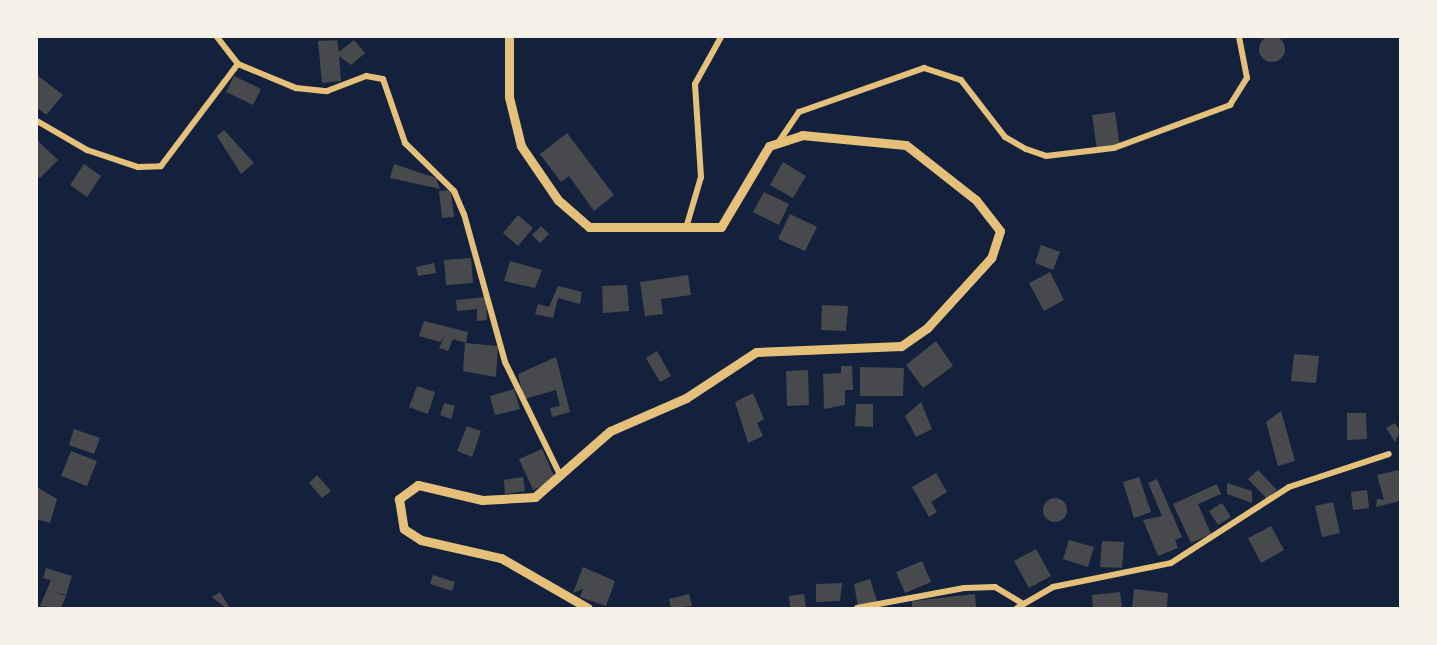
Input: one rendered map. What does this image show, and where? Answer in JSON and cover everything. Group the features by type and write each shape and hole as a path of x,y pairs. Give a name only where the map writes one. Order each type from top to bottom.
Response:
{"main road":[{"path":"509,37 513,118 521,146 558,200 578,220 602,230 708,231 728,221 758,158 780,140 815,135 906,145 976,200 996,222 999,244 927,328 901,346 756,352 686,398 610,431 561,477 521,499 482,500 418,485 399,499 398,514 404,529 421,540 516,565 588,608"}],"street":[{"path":"217,37 238,64 311,91 366,76 383,79 405,143 454,191 464,214 505,362 561,477"},
{"path":"685,230 701,177 695,84 721,37"},
{"path":"780,140 799,112 924,68 961,80 1004,137 1026,149 1046,156 1114,148 1230,105 1247,78 1240,37"},
{"path":"37,121 77,146 152,169 173,159 238,64"},
{"path":"857,608 964,588 995,587 1020,606 1053,587 1171,562 1289,486 1389,454"}],"building":[{"path":"1272,36 1281,40 1285,49 1281,58 1272,62 1263,58 1259,49 1263,40"},
{"path":"337,40 339,52 354,40 365,53 351,65 339,56 341,81 322,83 318,41"},
{"path":"37,75 63,95 46,115 37,107"},
{"path":"234,76 261,89 253,105 226,92"},
{"path":"1115,112 1120,147 1097,150 1092,115"},
{"path":"224,130 254,163 241,174 217,136"},
{"path":"567,133 614,195 594,211 569,176 561,182 540,154"},
{"path":"37,140 58,160 40,178 37,175"},
{"path":"783,162 806,176 793,198 770,185"},
{"path":"84,164 101,176 87,197 70,185"},
{"path":"394,164 436,178 440,189 390,178"},
{"path":"451,190 454,217 442,218 439,191"},
{"path":"764,192 789,204 779,225 753,212"},
{"path":"790,214 817,227 805,251 778,239"},
{"path":"518,215 533,228 518,246 503,233"},
{"path":"541,226 549,234 540,243 532,235"},
{"path":"1041,245 1060,252 1053,270 1035,263"},
{"path":"471,258 473,283 446,285 444,260"},
{"path":"510,261 542,270 535,288 504,281"},
{"path":"434,263 436,273 418,276 416,267"},
{"path":"1050,272 1064,300 1044,311 1029,283"},
{"path":"688,275 691,295 661,299 663,314 645,316 640,282"},
{"path":"627,285 629,311 603,313 602,286"},
{"path":"558,286 582,292 580,304 558,298 553,318 535,314 538,304 549,307"},
{"path":"486,297 487,320 477,321 477,309 457,311 456,300"},
{"path":"822,305 848,306 846,331 821,330"},
{"path":"424,321 468,332 466,343 453,339 448,351 439,348 444,336 440,342 419,336"},
{"path":"936,341 953,366 923,388 906,365"},
{"path":"465,343 498,346 496,377 463,371"},
{"path":"657,351 671,376 660,382 646,358"},
{"path":"1294,354 1319,356 1316,383 1291,381"},
{"path":"556,357 570,412 552,417 550,408 560,406 556,390 524,399 518,374"},
{"path":"841,366 852,366 853,390 845,390 845,405 824,409 823,374 841,373"},
{"path":"860,367 904,368 903,396 860,396"},
{"path":"808,370 809,405 787,406 786,371"},
{"path":"417,386 435,392 428,414 409,407"},
{"path":"514,389 520,409 495,415 490,396"},
{"path":"753,393 764,419 757,423 763,436 748,443 735,402"},
{"path":"921,402 932,429 916,437 905,416"},
{"path":"444,403 455,406 451,419 440,415"},
{"path":"856,404 873,404 873,427 855,426"},
{"path":"1281,411 1295,461 1278,466 1266,422"},
{"path":"1347,413 1366,413 1367,439 1347,440"},
{"path":"1395,423 1400,431 1395,442 1386,428"},
{"path":"467,426 481,431 472,457 457,451"},
{"path":"74,429 100,438 94,454 69,445"},
{"path":"542,449 556,480 533,490 519,459"},
{"path":"71,451 97,461 87,486 61,476"},
{"path":"1258,470 1277,490 1267,499 1248,479"},
{"path":"1399,470 1400,501 1376,507 1377,499 1384,500 1377,475"},
{"path":"936,473 947,492 931,502 937,512 929,517 912,487"},
{"path":"317,475 331,491 322,498 309,483"},
{"path":"523,477 525,491 505,494 504,480"},
{"path":"1139,477 1151,512 1134,518 1123,482"},
{"path":"1157,479 1182,537 1175,540 1178,548 1158,556 1143,520 1162,516 1148,483"},
{"path":"1227,483 1252,491 1252,503 1227,494"},
{"path":"1217,484 1221,494 1198,504 1211,534 1191,543 1173,504"},
{"path":"37,487 57,499 50,523 37,519"},
{"path":"1367,490 1369,508 1353,510 1351,492"},
{"path":"1055,498 1063,502 1067,510 1063,518 1055,522 1047,518 1043,510 1047,502"},
{"path":"1333,502 1340,533 1322,537 1315,506"},
{"path":"1222,503 1231,517 1218,525 1209,511"},
{"path":"1271,526 1284,550 1261,563 1248,538"},
{"path":"1069,540 1094,547 1088,567 1063,559"},
{"path":"1102,541 1124,542 1122,568 1100,567"},
{"path":"1036,549 1051,576 1029,588 1014,561"},
{"path":"922,561 931,582 905,593 896,572"},
{"path":"583,567 615,581 606,606 580,597 583,589 573,593"},
{"path":"46,568 72,576 66,595 52,591 66,596 61,608 40,606 51,580 43,578"},
{"path":"433,575 455,582 452,591 430,584"},
{"path":"870,579 877,601 858,607 854,584"},
{"path":"842,583 840,601 816,602 816,584"},
{"path":"1134,589 1168,593 1167,608 1132,608"},
{"path":"220,592 229,607 226,608 212,597"},
{"path":"1120,592 1122,608 1093,608 1092,595"},
{"path":"689,594 692,606 671,608 669,599"},
{"path":"804,594 806,608 790,608 789,596"},
{"path":"975,594 976,608 912,608 912,601"}]}
